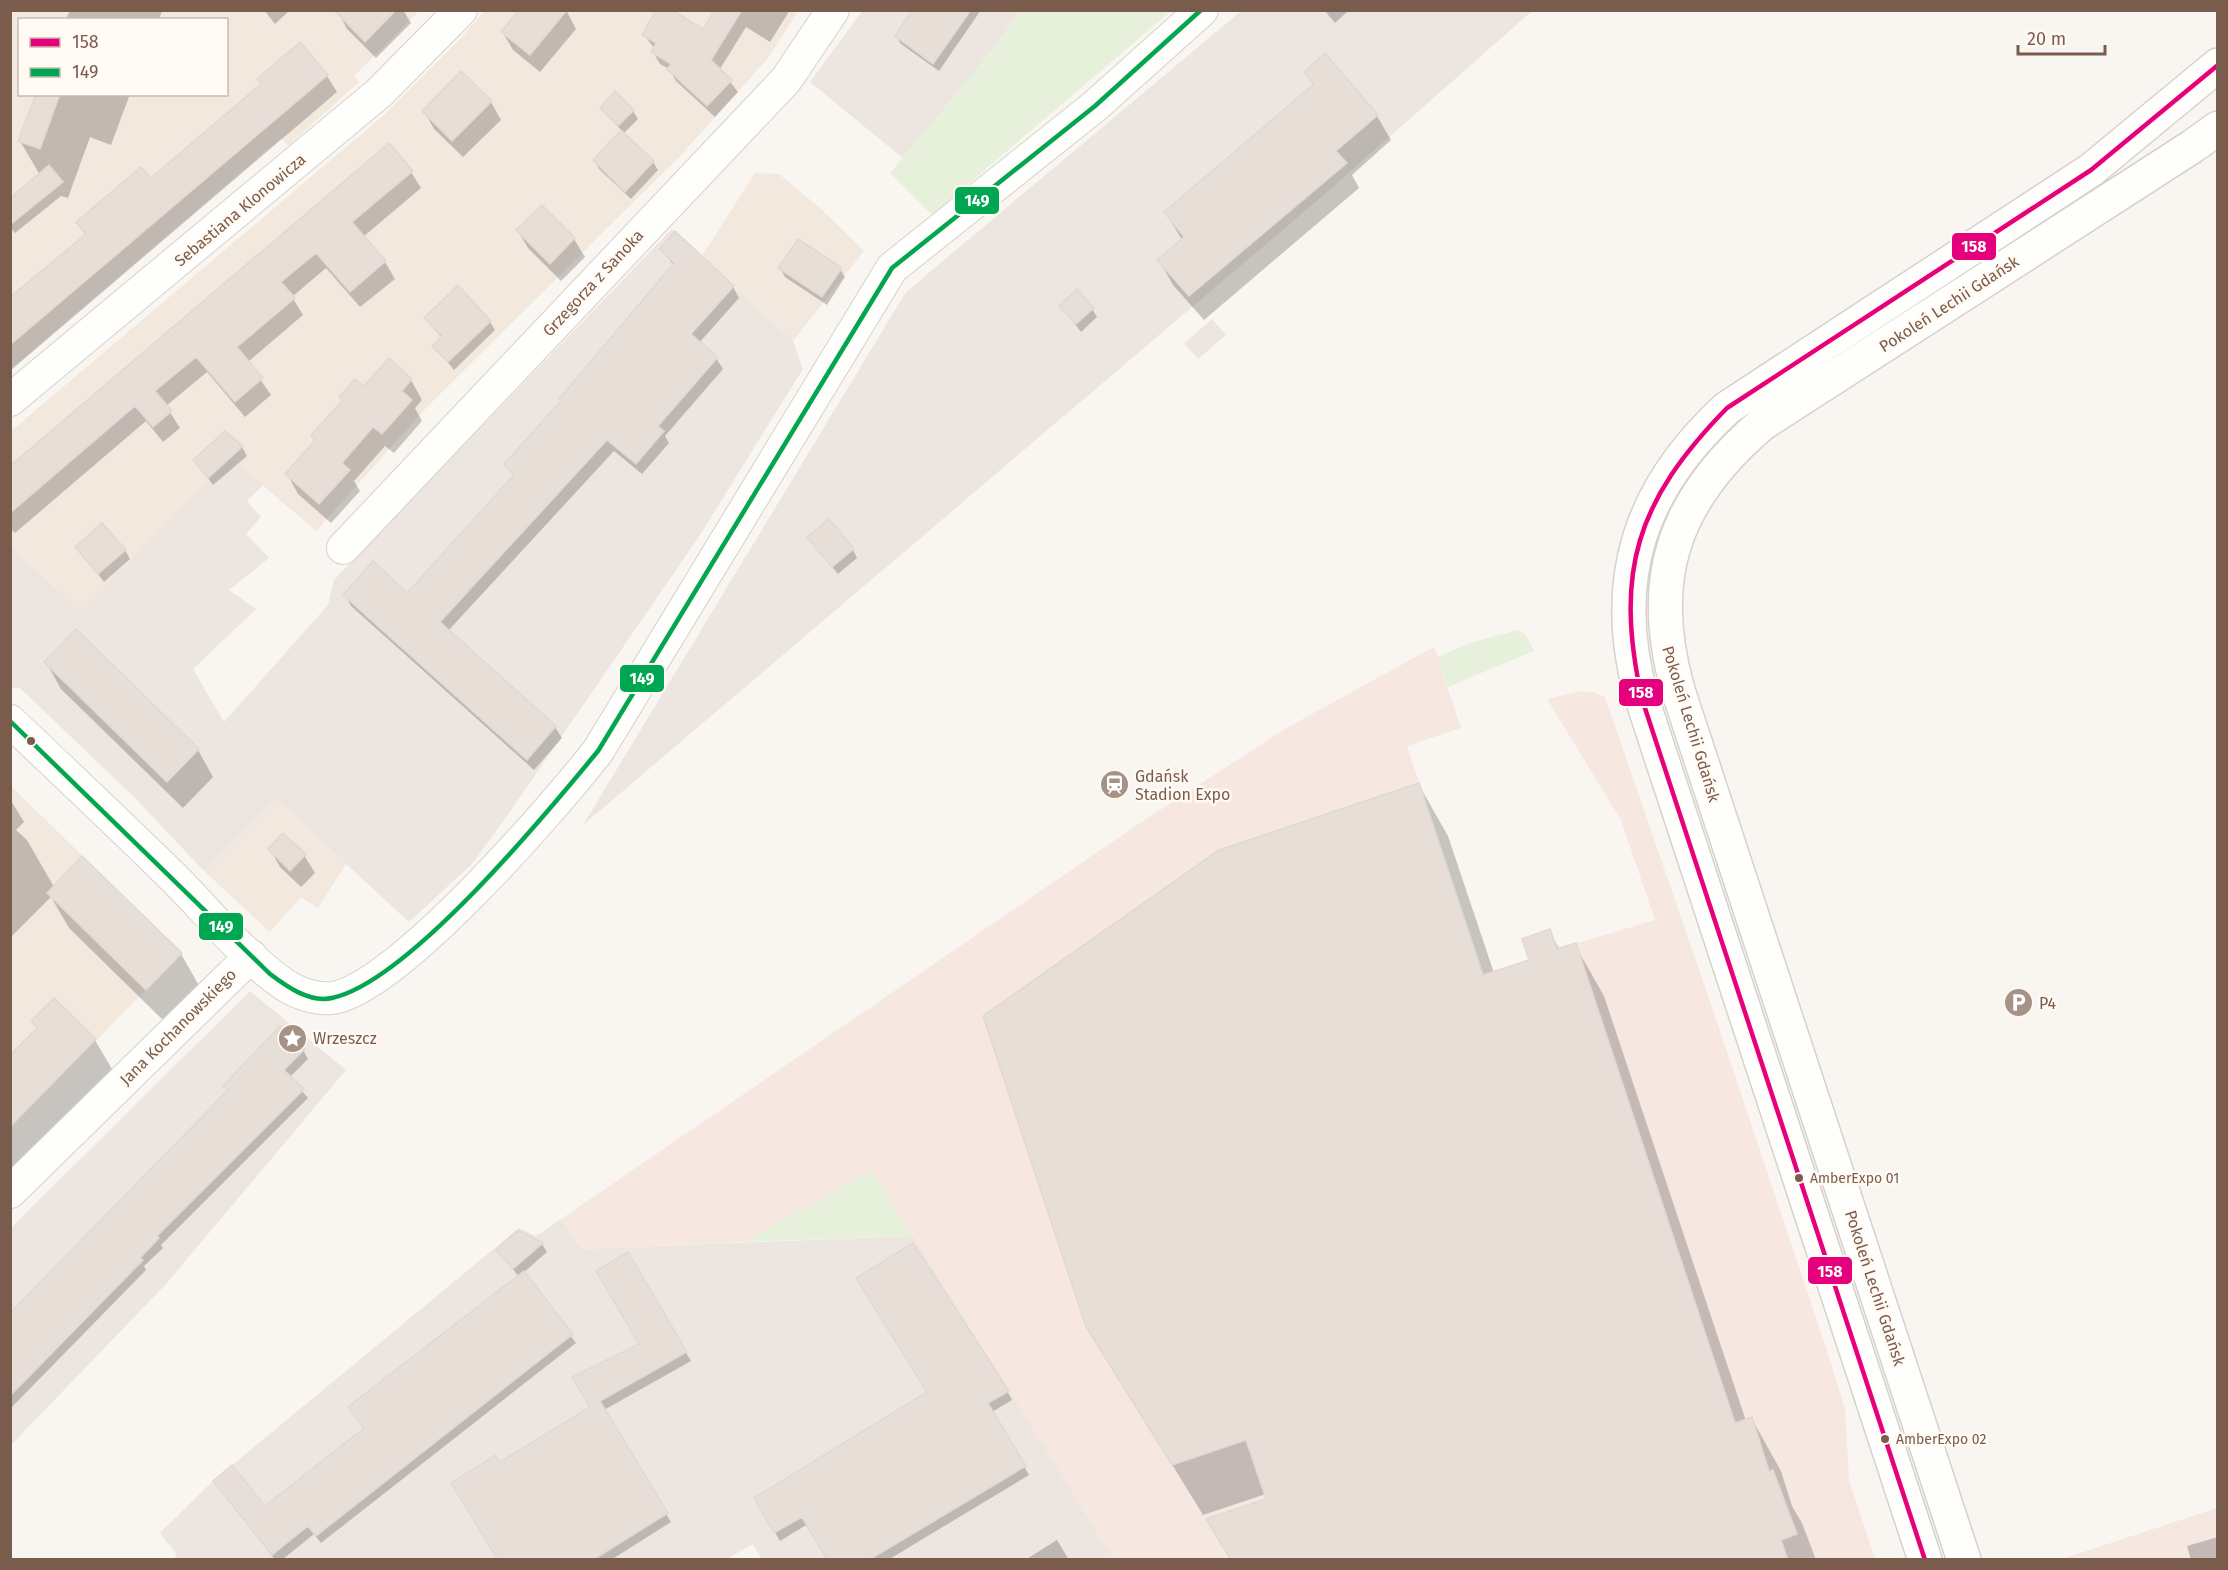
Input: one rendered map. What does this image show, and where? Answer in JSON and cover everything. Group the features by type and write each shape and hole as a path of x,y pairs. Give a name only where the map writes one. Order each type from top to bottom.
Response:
{"street":[{"name":"Sebastiana Klonowicza","path":"10,400 379,93 461,10"},
{"name":"Grzegorza z Sanoka","path":"343,548 786,80 833,10"},
{"name":"Jana Kochanowskiego","path":"10,1192 251,956 286,986 308,995 331,998 355,990 376,977 434,929 551,810 598,752 891,268 1095,106 1202,10"},
{"name":"Pokoleń Lechii Gdańsk","path":"1925,1560 1642,699 1631,660 1627,615 1629,586 1637,547 1647,515 1662,483 1679,457 1727,408 2091,170 2216,70"},
{"name":"Pokoleń Lechii Gdańsk","path":"1964,1560 1678,690 1664,631 1664,605 1673,550 1687,513 1707,478 1734,448 1762,424 2193,146 2217,128"},
{"path":"1642,699 1678,690"},
{"path":"10,721 102,807 251,956"},
{"path":"1835,1285 1870,1272"}],"shaded area":[{"path":"10,11 419,11 354,76 359,82 288,146 281,138 11,369"},
{"path":"484,11 798,11 769,57 682,154 427,407 316,531 231,458 80,611 11,544 10,432 384,115 462,37"},
{"path":"862,11 1020,11 989,54 904,159 810,82"},
{"path":"1241,11 1532,11 1318,200 583,825 906,292"},
{"path":"755,173 779,174 819,207 864,251 793,341 702,256"},
{"path":"672,229 793,341 803,369 698,538 507,816 473,863 409,922 276,799 204,871 134,797 20,688 11,688 10,544 80,611 231,458 263,485 247,501 261,517 246,534 269,558 229,590 256,609 193,669 224,722 328,605 334,580"},
{"path":"1212,319 1226,335 1198,359 1184,343"},
{"path":"1434,647 1461,728 1407,746 1483,975 1528,960 1522,939 1550,929 1557,949 1655,920 1621,820 1547,699 1580,691 1594,692 1605,697 1832,1366 1845,1409 1849,1480 1875,1559 1114,1559 872,1171 744,1242 582,1249 561,1219 1140,823 1288,727"},
{"path":"10,785 182,953 11,1127 10,1127"},
{"path":"276,799 346,864 318,908 301,897 270,932 204,871"},
{"path":"250,991 346,1070 166,1284 11,1445 11,1228"},
{"path":"561,1219 582,1249 913,1236 1114,1559 762,1560 753,1544 725,1560 173,1560 177,1555 160,1533 214,1480 519,1228 536,1236"},
{"path":"2217,1508 2217,1559 2062,1559"}],"green space":[{"path":"1020,11 1171,11 932,215 890,173 989,54"},
{"path":"1518,630 1526,635 1534,651 1448,687 1437,657 1473,642"},
{"path":"872,1170 913,1236 744,1242"}],"building":[{"path":"334,10 396,10 365,42"},
{"path":"519,10 567,10 530,55 501,32"},
{"path":"656,10 672,10 703,29 715,10 742,10 711,60 732,80 707,106 667,69 671,64 651,52 656,43 642,35"},
{"path":"912,10 971,10 933,64 895,36"},
{"path":"300,42 328,75 10,345 10,297 86,234 76,222 141,167 151,178 261,84 257,79"},
{"path":"1325,53 1378,115 1336,151 1347,163 1189,296 1157,260 1184,237 1164,212 1314,84 1304,72"},
{"path":"461,71 492,101 452,141 422,111"},
{"path":"615,91 634,110 618,126 600,108"},
{"path":"35,96 59,96 40,149 18,141"},
{"path":"621,130 654,161 625,192 593,160"},
{"path":"389,143 413,171 352,222 386,261 350,292 316,253 281,282 295,298 237,347 263,378 235,402 196,357 155,391 172,411 153,427 135,406 10,513 10,466"},
{"path":"49,165 63,182 10,225 10,198"},
{"path":"542,205 575,238 550,264 516,230"},
{"path":"675,231 734,286 691,334 718,357 658,426 664,431 636,464 607,440 440,622 556,726 527,760 343,595 373,561 407,593 514,475 504,464 561,401 559,399 674,263 659,249"},
{"path":"798,239 842,268 822,297 778,268"},
{"path":"458,285 491,321 448,362 432,346 442,336 424,318"},
{"path":"1077,289 1094,308 1076,324 1059,306"},
{"path":"389,358 412,379 402,391 412,400 382,434 373,427 342,463 350,470 319,504 285,474 315,440 311,435 343,400 339,397 355,379 364,386"},
{"path":"225,431 243,446 208,478 193,460"},
{"path":"829,519 854,549 832,567 807,537"},
{"path":"102,523 126,550 98,574 75,547"},
{"path":"76,629 199,749 167,782 44,662"},
{"path":"1419,783 1483,975 1529,960 1522,939 1550,929 1557,949 1576,943 1735,1423 1752,1417 1769,1471 1773,1470 1797,1534 1781,1540 1788,1560 1231,1560 1206,1519 1266,1499 1246,1440 1172,1465 1086,1327 983,1016 1219,850"},
{"path":"283,833 306,854 290,871 268,849"},
{"path":"82,856 182,953 146,990 47,893"},
{"path":"54,998 96,1039 10,1127 10,1055 37,1028 31,1021"},
{"path":"280,1026 305,1049 284,1070 304,1089 157,1236 159,1238 140,1258 143,1260 10,1396 10,1313 228,1090 223,1086"},
{"path":"518,1230 543,1243 513,1269 496,1250"},
{"path":"913,1243 1009,1391 988,1403 1026,1466 869,1560 827,1560 802,1517 774,1533 754,1498 927,1392 856,1278"},
{"path":"628,1252 687,1352 600,1401 668,1513 593,1560 498,1560 451,1483 496,1455 500,1462 590,1407 572,1377 639,1344 596,1271"},
{"path":"524,1271 573,1334 316,1536 308,1526 272,1555 213,1481 232,1465 265,1506 364,1428 348,1407"}],"transit line":[{"name":"149","path":"10,721 270,974 283,984 306,996 323,999 332,998 363,985 398,961 436,929 474,892 546,813 598,751 892,268 1095,106 1201,10"},
{"name":"158","path":"1925,1560 1642,699 1634,654 1631,613 1633,576 1640,541 1653,507 1671,475 1696,442 1727,408 2091,170 2218,65"}],"place":[{"name":"Gdańsk Stadion Expo","path":"1114,785"},
{"name":"P4","path":"2018,1003"},
{"name":"Wrzeszcz","path":"292,1038"},
{"name":"AmberExpo 01","path":"1799,1178"},
{"name":"AmberExpo 02","path":"1885,1439"}]}
